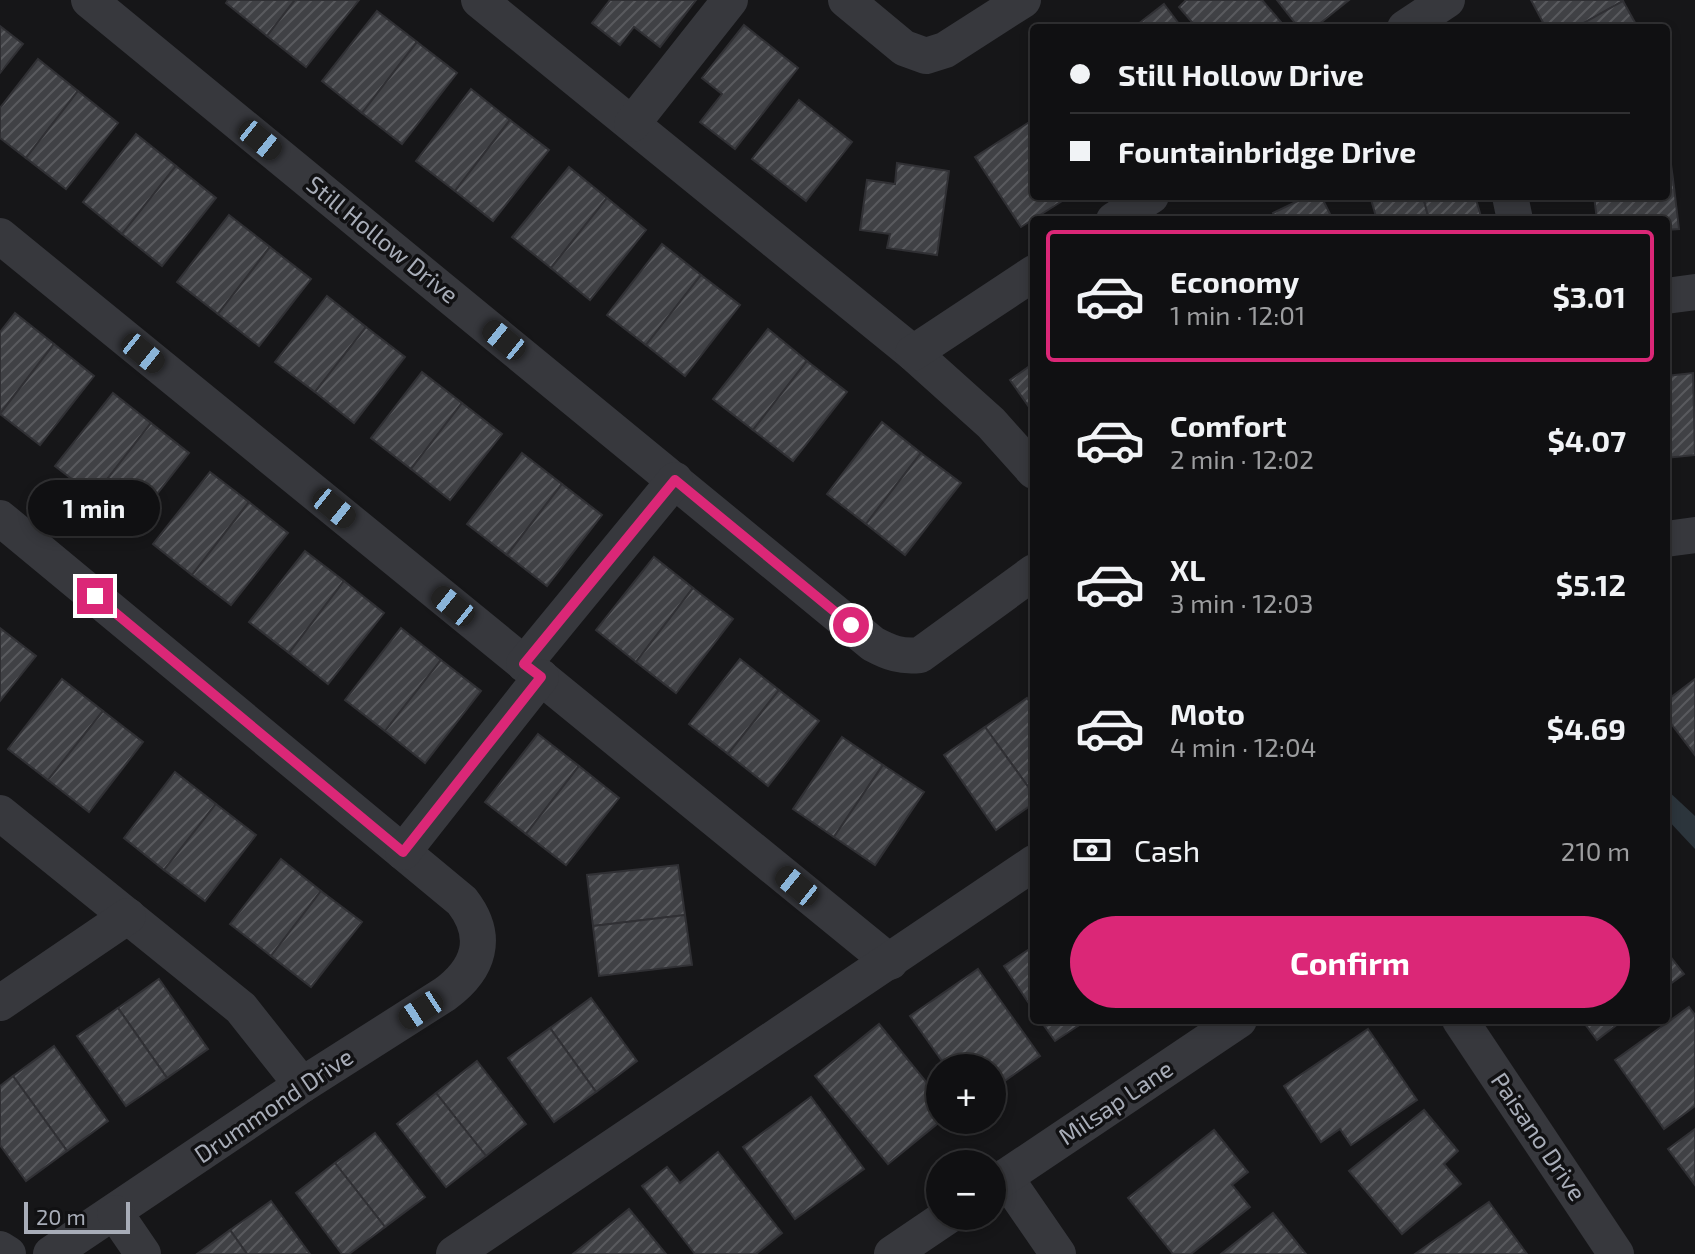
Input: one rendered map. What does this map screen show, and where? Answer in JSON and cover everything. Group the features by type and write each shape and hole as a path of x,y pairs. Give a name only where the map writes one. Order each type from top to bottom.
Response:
{"street":[{"name":"Still Hollow Drive","path":"89,0 873,644 903,656 920,655 1030,575"},
{"path":"479,0 913,353 991,423 1030,467"},
{"path":"632,124 730,0"},
{"path":"846,0 904,48 920,55 933,55 945,50 1023,0"},
{"path":"1411,24 1448,0 1459,24"},
{"path":"1120,216 1145,200"},
{"path":"0,236 890,962"},
{"path":"913,353 1030,276"},
{"path":"1670,295 1695,292"},
{"path":"0,518 403,852 533,670 675,480"},
{"path":"1670,538 1695,535"},
{"path":"0,813 241,1008 302,1085"},
{"name":"Drummond Drive","path":"51,1254 458,984 474,960 480,943 472,913 403,852"},
{"path":"454,1254 1030,866"},
{"path":"0,1003 128,916"},
{"name":"Milsap Lane","path":"1006,1177 1233,1024"},
{"name":"Paisano Drive","path":"1463,1024 1616,1254"},
{"path":"1006,1191 1058,1254"},
{"path":"115,1213 143,1254"},
{"path":"892,1254 927,1230"},
{"path":"0,1249 8,1254"}],"shaded area":[{"path":"1670,793 1695,816 1695,849 1670,822"}],"building":[{"path":"228,0 295,0 267,36 226,3"},
{"path":"295,0 359,0 306,67 267,36"},
{"path":"610,0 696,0 660,47 634,27 620,45 592,23"},
{"path":"1186,0 1262,0 1283,24 1194,24 1179,7"},
{"path":"1277,0 1349,0 1319,24 1296,24"},
{"path":"1531,0 1623,1 1582,24 1544,24"},
{"path":"1623,1 1636,24 1582,24"},
{"path":"1164,4 1179,24 1138,24"},
{"path":"377,11 417,42 362,113 322,81"},
{"path":"744,25 798,68 735,149 700,122 722,94 702,78"},
{"path":"0,26 23,44 0,73"},
{"path":"417,42 457,73 402,144 362,113"},
{"path":"38,59 78,91 26,158 0,138 0,108"},
{"path":"471,89 510,120 455,191 416,161"},
{"path":"78,91 118,123 66,189 26,158"},
{"path":"799,100 852,142 806,201 752,159"},
{"path":"510,120 549,150 493,221 455,191"},
{"path":"1030,122 1030,200 1064,200 1038,216 1030,216 1030,221 1021,227 975,157"},
{"path":"136,134 176,166 122,234 83,202"},
{"path":"897,163 949,171 937,255 887,248 890,234 860,230 867,180 895,184"},
{"path":"176,166 216,198 162,266 122,234"},
{"path":"569,167 607,198 551,268 512,237"},
{"path":"1670,179 1673,179 1679,229 1670,230 1670,216 1596,216 1594,200 1670,200"},
{"path":"607,198 646,230 590,300 551,268"},
{"path":"1300,200 1323,200 1331,216 1274,216 1273,213"},
{"path":"1371,200 1424,200 1428,216 1376,216"},
{"path":"1424,200 1476,200 1481,216 1428,216"},
{"path":"229,215 270,247 218,314 177,282"},
{"path":"662,244 701,275 646,345 607,315"},
{"path":"270,247 311,279 259,346 218,314"},
{"path":"701,275 740,305 685,376 646,345"},
{"path":"327,296 366,327 315,392 275,362"},
{"path":"15,313 54,344 0,414 0,332"},
{"path":"366,327 405,357 354,423 315,392"},
{"path":"768,329 807,361 753,430 713,399"},
{"path":"54,344 94,376 40,445 0,414"},
{"path":"807,361 847,392 793,461 753,430"},
{"path":"1030,366 1030,408 1010,380"},
{"path":"422,372 462,403 411,469 371,438"},
{"path":"1693,373 1695,455 1670,458 1670,376"},
{"path":"113,393 151,423 94,496 55,466"},
{"path":"462,403 502,434 450,500 411,469"},
{"path":"882,422 921,453 866,524 827,494"},
{"path":"151,423 189,453 132,526 94,496"},
{"path":"522,453 562,484 507,555 467,524"},
{"path":"921,453 961,483 905,555 866,524"},
{"path":"210,472 249,502 192,575 153,544"},
{"path":"562,484 602,515 547,586 507,555"},
{"path":"249,502 288,533 231,605 192,575"},
{"path":"305,551 344,581 289,653 249,622"},
{"path":"654,557 693,588 636,662 596,630"},
{"path":"344,581 384,613 328,684 289,653"},
{"path":"693,588 733,619 676,693 636,662"},
{"path":"0,628 36,656 0,701"},
{"path":"401,628 441,660 385,731 345,700"},
{"path":"740,659 779,690 728,754 689,724"},
{"path":"441,660 481,691 425,763 385,731"},
{"path":"62,679 103,711 48,780 8,749"},
{"path":"1695,679 1695,755 1670,722 1670,698"},
{"path":"779,690 819,721 768,786 728,754"},
{"path":"1027,698 1030,702 1030,789 985,727"},
{"path":"103,711 143,742 89,812 48,780"},
{"path":"985,727 1030,789 1030,806 996,830 944,755"},
{"path":"538,734 579,766 526,834 485,802"},
{"path":"842,737 883,765 834,837 793,809"},
{"path":"883,765 924,792 875,865 834,837"},
{"path":"579,766 619,798 566,865 526,834"},
{"path":"175,772 216,804 164,870 124,838"},
{"path":"216,804 256,835 205,901 164,870"},
{"path":"281,859 321,891 271,956 230,924"},
{"path":"678,865 685,915 593,926 587,875"},
{"path":"321,891 362,922 311,987 271,956"},
{"path":"685,915 692,965 599,976 593,926"},
{"path":"1030,949 1030,1005 1004,966"},
{"path":"1670,956 1684,974 1670,984"},
{"path":"978,969 1040,1056 1006,1080 1006,1054 937,1054 910,1016"},
{"path":"159,979 208,1049 167,1078 118,1008"},
{"path":"591,998 637,1061 596,1092 550,1028"},
{"path":"1689,1007 1695,1015 1695,1106 1664,1129 1615,1060 1665,1024 1670,1024 1670,1021"},
{"path":"118,1008 167,1078 126,1106 77,1036"},
{"path":"879,1024 926,1082 926,1133 888,1164 815,1076"},
{"path":"1043,1024 1081,1024 1055,1041"},
{"path":"1585,1024 1618,1024 1597,1040"},
{"path":"550,1028 596,1092 554,1122 508,1058"},
{"path":"1368,1029 1417,1100 1351,1145 1340,1129 1321,1142 1284,1086"},
{"path":"54,1046 108,1121 67,1151 13,1076"},
{"path":"477,1061 526,1124 486,1156 436,1093"},
{"path":"13,1076 67,1151 26,1181 0,1145 0,1086"},
{"path":"436,1093 486,1156 446,1187 397,1124"},
{"path":"811,1097 864,1169 795,1219 743,1147"},
{"path":"1424,1110 1458,1151 1444,1164 1461,1184 1402,1234 1349,1171"},
{"path":"1695,1129 1695,1185 1668,1149"},
{"path":"1214,1130 1248,1172 1232,1185 1250,1207 1191,1254 1173,1254 1128,1198"},
{"path":"375,1133 425,1197 385,1227 335,1163"},
{"path":"718,1152 782,1233 756,1254 695,1254 642,1186 667,1167 680,1183"},
{"path":"335,1163 385,1227 349,1254 342,1254 296,1193"},
{"path":"271,1201 310,1254 247,1254 230,1230"},
{"path":"1489,1202 1527,1254 1415,1254"},
{"path":"629,1209 666,1254 573,1254"},
{"path":"1273,1213 1306,1254 1221,1254"},
{"path":"230,1230 247,1254 197,1254"}],"route":[{"path":"95,596 403,852 541,677 524,664 675,480 851,625"}]}
